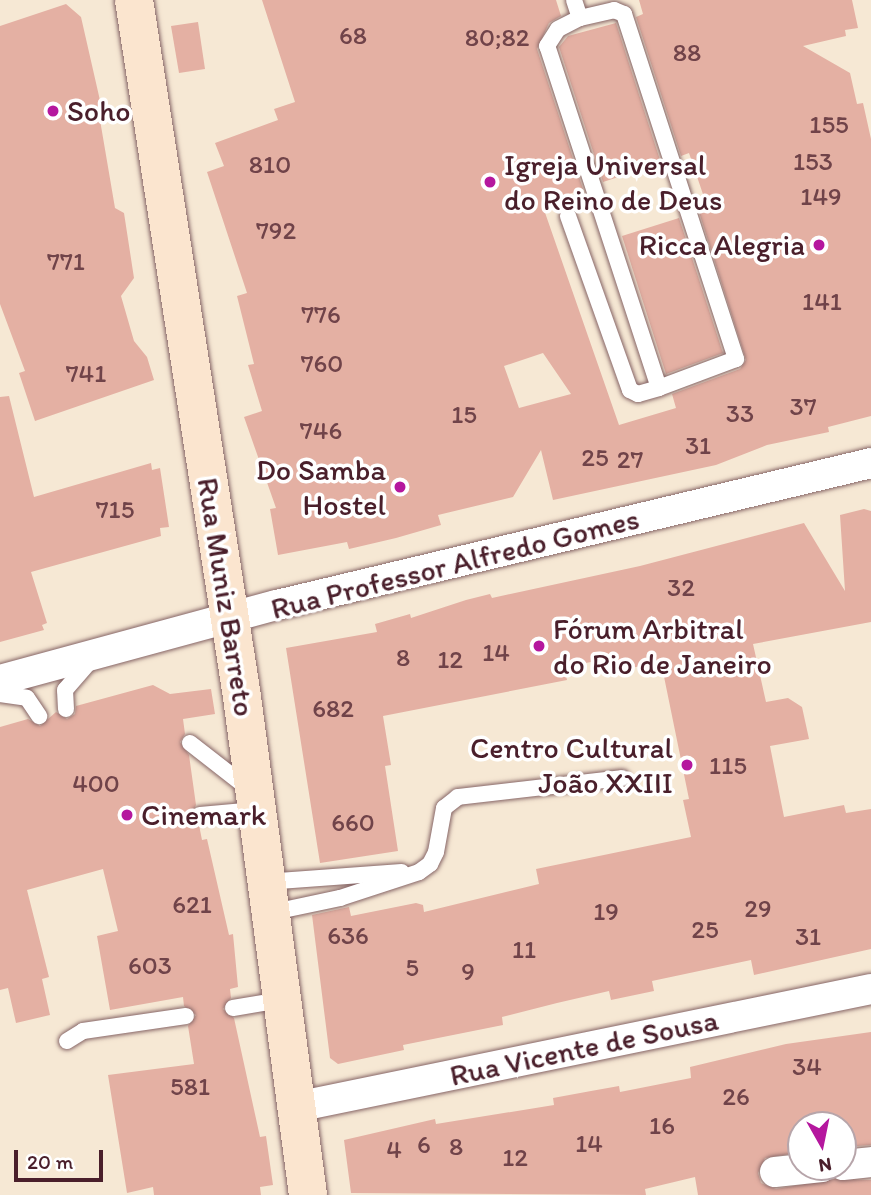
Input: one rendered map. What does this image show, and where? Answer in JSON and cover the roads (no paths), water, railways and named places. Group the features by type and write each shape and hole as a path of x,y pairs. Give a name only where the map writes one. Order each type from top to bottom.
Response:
{"main road":[{"name":"Rua Muniz Barreto","path":"134,0 230,621 308,1195"}],"street":[{"name":"Rua Professor Alfredo Gomes","path":"0,680 100,652 871,463"},
{"name":"Rua Vicente de Sousa","path":"296,1107 871,989"},
{"path":"775,1172 787,1171"}],"lane":[{"path":"574,0 580,18"},
{"path":"568,216 630,390 638,394 659,388 736,359 624,14 614,10 580,18 558,29 548,46 659,388"},
{"path":"66,709 69,683 100,652"},
{"path":"0,694 27,698 38,716"},
{"path":"190,743 255,801"},
{"path":"266,898 340,898 419,872 436,852 444,808 458,797 622,778"},
{"path":"200,815 255,801"},
{"path":"266,898 333,873 419,872"},
{"path":"233,1008 281,1000"},
{"path":"68,1041 83,1031 186,1016"}],"place":[{"name":"Soho","path":"53,111"},
{"name":"Igreja Universal do Reino de Deus","path":"490,182"},
{"name":"Ricca Alegria","path":"819,245"},
{"name":"Do Samba Hostel","path":"400,487"},
{"name":"Fórum Arbitral do Rio de Janeiro","path":"539,646"},
{"name":"Centro Cultural João XXIII","path":"687,765"},
{"name":"Cinemark","path":"127,815"}]}
